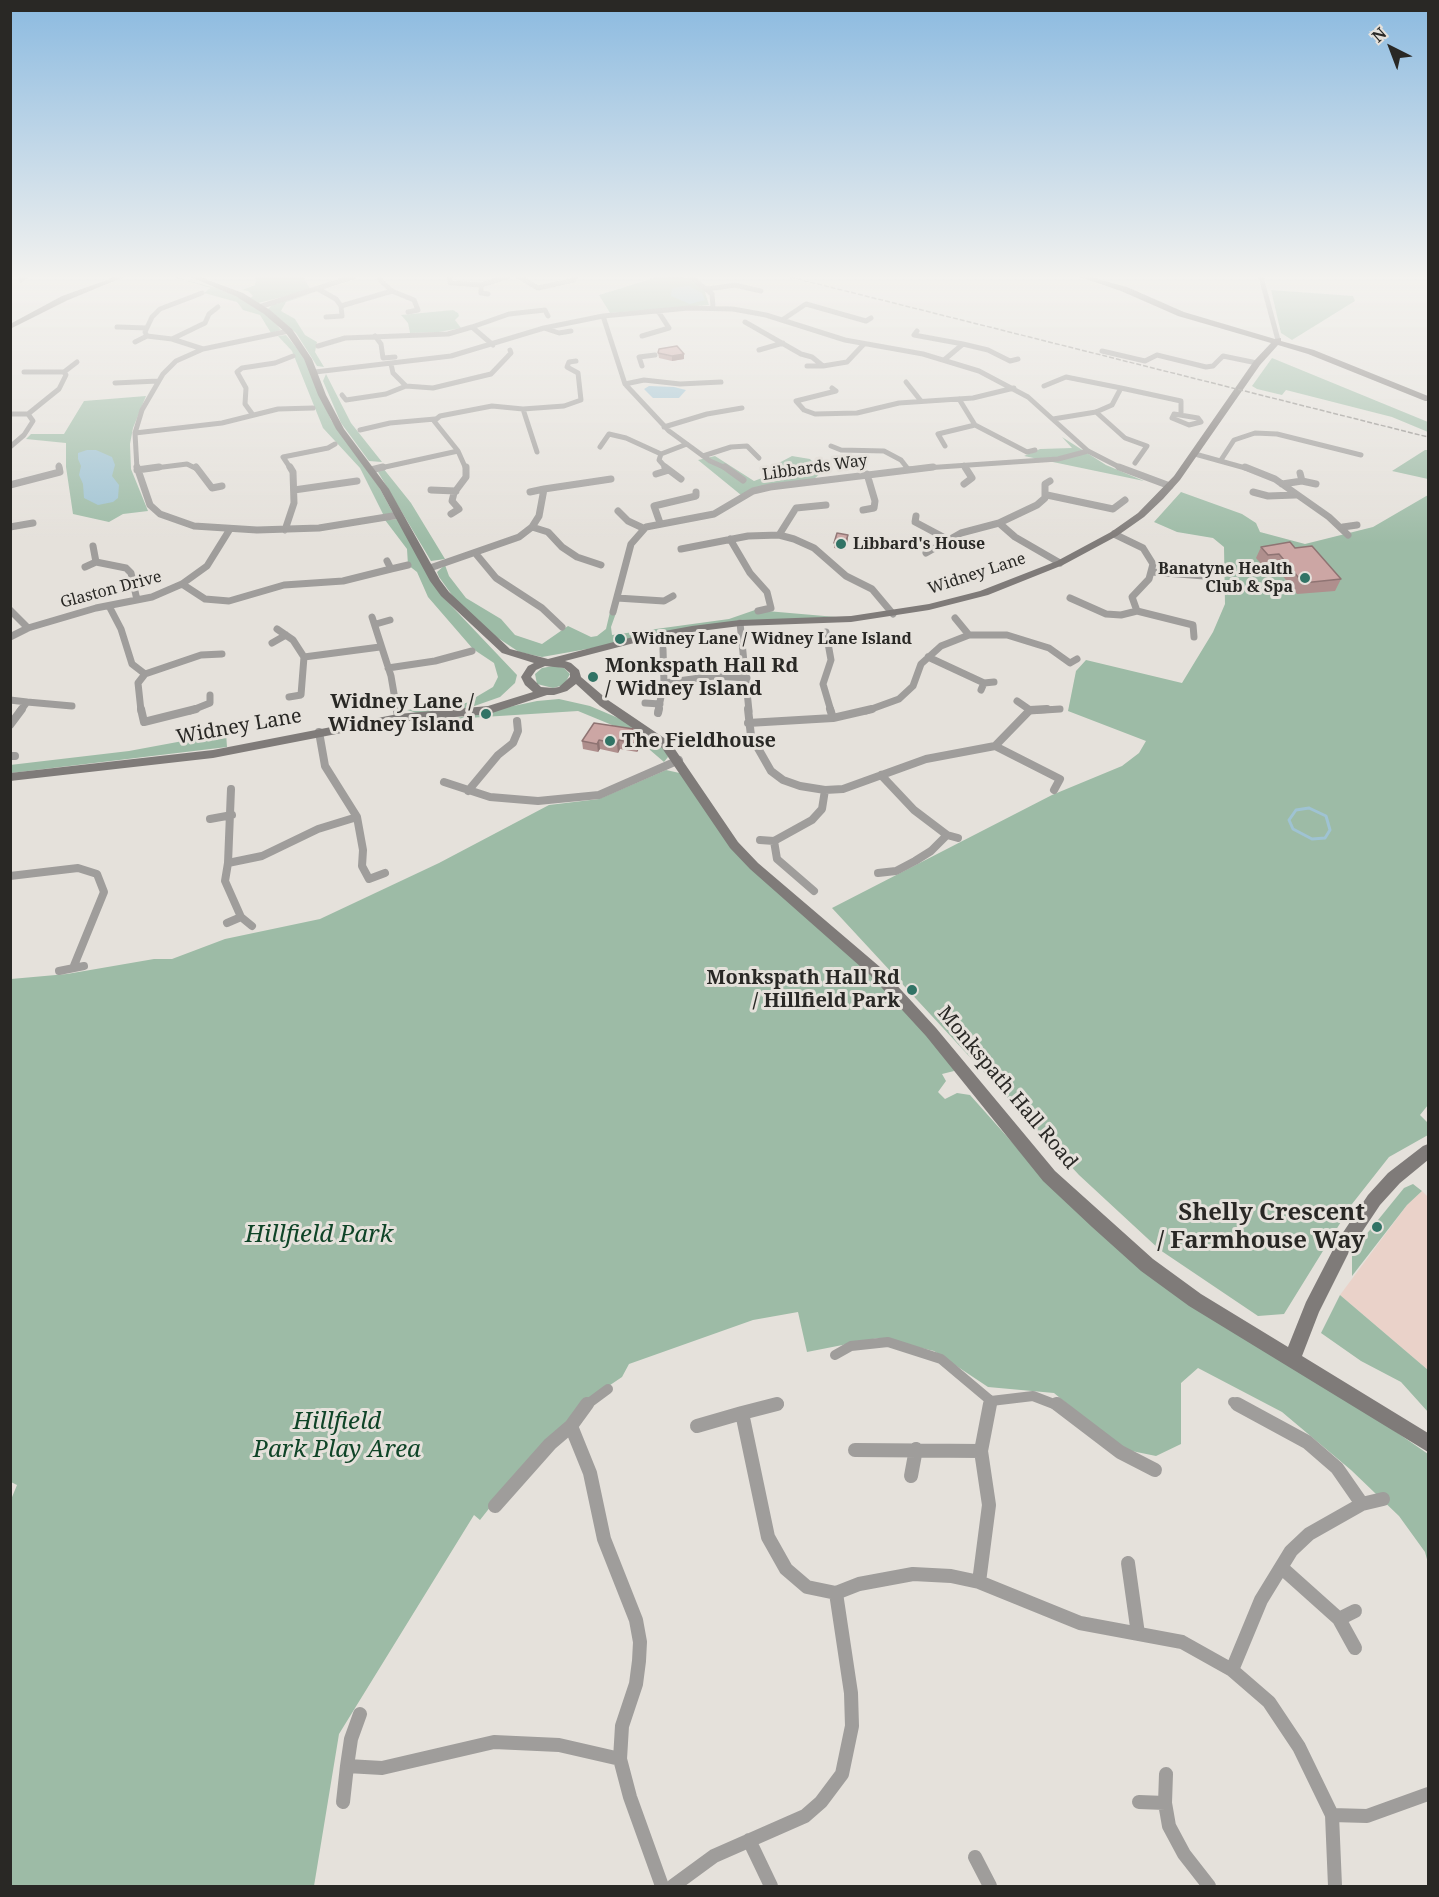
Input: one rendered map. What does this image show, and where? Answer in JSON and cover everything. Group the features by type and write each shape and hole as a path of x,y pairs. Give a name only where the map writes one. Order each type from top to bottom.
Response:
{"street":[{"path":"24,372 37,370 64,372 72,366"},
{"path":"171,366 158,381 142,410 135,433 136,470 144,494 160,514 194,526 285,530 319,528 399,515"},
{"path":"253,415 245,404 246,388 237,372 248,366 257,366"},
{"path":"312,366 322,395 340,429 371,470 430,568 435,581 454,604 506,651 533,687 549,692 568,687 575,675 567,665 506,651"},
{"path":"315,372 376,366"},
{"path":"391,366 393,374 406,386"},
{"path":"338,403 344,397 393,392 406,386 434,388 494,375 499,366"},
{"path":"557,372 569,366 578,373 581,400"},
{"path":"619,366 625,384 664,427 703,456 743,480"},
{"path":"807,366 823,366"},
{"path":"962,366 979,371 1014,388 1088,451 1118,467 1170,486"},
{"name":"Widney Lane","path":"547,662 663,634 741,623 851,619 893,614 984,593 1060,563 1114,534 1141,515 1170,486 1195,454 1255,366"},
{"path":"1341,366 1428,399"},
{"path":"10,414 28,414 65,382 64,372"},
{"path":"1044,386 1066,377 1181,401 1188,398"},
{"path":"115,383 129,379 158,381"},
{"path":"625,384 644,380 680,384 721,382"},
{"path":"1053,382 1061,385"},
{"path":"899,388 907,384 921,401"},
{"path":"837,391 794,399 804,410 815,414 857,413 921,401 959,399 1014,388"},
{"path":"1053,419 1096,412 1112,405 1121,388"},
{"path":"959,399 975,425 1025,453 1035,450"},
{"path":"360,430 435,419 492,406 523,409 564,406 581,400 590,401"},
{"path":"1181,401 1181,414"},
{"path":"135,433 183,429 278,409 299,413 314,408"},
{"path":"664,427 706,414 730,413 742,408"},
{"path":"523,409 533,447"},
{"path":"1096,412 1125,438 1149,444 1135,458"},
{"path":"857,413 862,421"},
{"path":"10,447 28,431 33,421 28,414"},
{"path":"435,419 434,422 466,464 466,477 452,501 459,510"},
{"path":"930,435 975,425"},
{"path":"600,447 602,441 616,429"},
{"path":"1221,460 1234,440 1255,433 1277,434 1361,454"},
{"path":"609,434 626,438 661,454 687,444"},
{"path":"938,434 945,446"},
{"path":"703,456 748,443 759,458"},
{"path":"831,446 841,452 884,451 901,460 908,469"},
{"path":"279,448 293,472 294,503 285,530"},
{"path":"283,457 332,448"},
{"path":"371,470 405,460 458,451"},
{"name":"Libbards Way","path":"643,528 714,514 760,489 908,469 1058,459 1088,451"},
{"path":"661,454 659,460 681,479"},
{"path":"1195,454 1255,470 1282,484 1343,528 1348,535"},
{"path":"136,470 187,464 195,466 210,491 222,486"},
{"path":"964,465 972,478"},
{"path":"656,474 669,470"},
{"path":"10,485 61,471"},
{"path":"1300,473 1302,481"},
{"path":"867,474 875,494 874,508"},
{"path":"964,484 972,478 984,479"},
{"path":"530,492 611,479"},
{"path":"294,490 340,487 357,481"},
{"path":"1282,484 1302,481 1316,484"},
{"path":"926,554 947,539 999,523 1037,505 1047,495 1048,482 1035,482"},
{"path":"430,568 506,544 532,527 542,508 544,489"},
{"path":"431,490 456,491"},
{"path":"1253,492 1268,498 1295,495"},
{"path":"660,523 654,506 696,494 706,498"},
{"path":"1047,495 1113,509"},
{"path":"1109,518 1113,509 1125,500"},
{"path":"779,535 789,517 799,506 826,504"},
{"path":"451,514 467,507"},
{"path":"863,510 874,508 883,512"},
{"path":"613,612 632,544 643,528 620,513 633,513"},
{"path":"778,514 789,517"},
{"path":"905,524 916,519 947,539"},
{"path":"16,528 33,523"},
{"path":"999,523 1015,537 1060,563"},
{"path":"1343,528 1357,525"},
{"path":"532,527 548,532 562,547 591,563 601,565"},
{"name":"Glaston Drive","path":"10,637 28,628 137,600 182,584 207,566 230,528"},
{"path":"1114,534 1143,548 1150,556 1152,572 1132,597 1137,611"},
{"path":"681,549 730,539 779,535 806,543 837,570 872,589 893,614"},
{"path":"692,536 696,545"},
{"path":"730,539 750,573 767,592 771,608"},
{"path":"93,546 96,562"},
{"path":"476,554 502,583 560,624 566,616"},
{"path":"387,561 391,568"},
{"path":"85,567 96,562 126,568 132,573 137,600"},
{"path":"584,569 591,563"},
{"path":"182,584 205,599 229,602 284,585 343,580 408,565"},
{"path":"1152,572 1206,573 1211,582"},
{"path":"617,598 665,604 673,596"},
{"path":"1070,598 1080,607 1106,614 1121,615 1137,611 1196,624 1194,637"},
{"path":"108,606 121,629 132,664 145,674"},
{"path":"758,610 771,608 782,610"},
{"path":"10,610 28,628"},
{"path":"955,618 969,635"},
{"path":"390,620 374,620 388,668 398,718"},
{"path":"741,623 747,678 748,723 756,748 771,771 783,780 800,786 825,790 843,789 926,759 995,746 1030,710"},
{"path":"277,629 301,648 304,657 301,695 305,705"},
{"path":"826,632 831,660 824,684 832,718"},
{"path":"272,643 286,635"},
{"path":"748,723 832,718 859,714 899,699 913,686 921,664 941,645 969,635 1007,635 1023,639 1049,648 1070,663"},
{"path":"210,655 214,647"},
{"path":"304,657 380,647"},
{"path":"450,648 455,656"},
{"name":"Widney Lane","path":"575,675 583,662 604,648"},
{"path":"645,703 659,709 664,683 663,649"},
{"path":"388,668 472,651"},
{"path":"144,732 138,684 145,674 191,657 222,654"},
{"path":"928,657 983,686 994,682"},
{"path":"526,678 532,668 547,662"},
{"name":"Monkspath Hall Road","path":"575,675 604,703 651,732 679,760 734,845 754,866 875,971 931,1032 1049,1176 1147,1265 1196,1300 1428,1443"},
{"path":"664,683 714,676 747,678"},
{"name":"Widney Lane","path":"474,711 504,701 517,692 526,678"},
{"name":"Widney Lane","path":"10,777 213,754 398,718 489,710 549,692"},
{"name":"Monkspath Hall Road","path":"549,692 577,694 604,703"},
{"path":"289,697 301,695"},
{"path":"144,722 198,709 210,699 220,706"},
{"path":"10,700 72,706"},
{"path":"1017,701 1030,710 1060,709"},
{"path":"10,725 27,702"},
{"path":"468,791 498,755 513,743 518,732 517,721"},
{"path":"320,732 325,766 357,817 363,850 362,866 365,881 385,873"},
{"path":"995,746 1060,778 1054,790"},
{"path":"444,782 468,791 524,802 598,795 679,760"},
{"path":"881,774 914,810 947,836 958,838"},
{"path":"231,789 232,815 225,880 241,917 252,926"},
{"path":"760,840 774,841 812,820 822,809 825,790"},
{"path":"210,819 232,815"},
{"path":"228,863 262,856 318,829 357,817"},
{"path":"878,873 896,871 915,861 931,851 947,836"},
{"path":"774,841 777,859 814,891"},
{"path":"10,876 78,868 97,873 104,892 73,968"},
{"path":"226,923 241,917"},
{"path":"59,971 84,966"},
{"path":"1292,1359 1316,1299 1344,1245 1374,1200 1394,1178 1428,1151"},
{"path":"835,1355 851,1346 888,1342 941,1359 991,1401"},
{"path":"495,1506 540,1455 571,1426 583,1407 608,1389"},
{"path":"991,1401 1033,1396 1055,1403 1120,1452 1155,1470"},
{"path":"979,1582 989,1505 981,1451 991,1401"},
{"path":"1233,1402 1307,1442 1348,1481 1362,1504"},
{"path":"697,1426 779,1404"},
{"path":"742,1413 768,1537 786,1569 807,1587 836,1593 859,1584 913,1574 951,1576 979,1582 1080,1623 1182,1642 1232,1670 1269,1702 1299,1747 1332,1815 1335,1887"},
{"path":"571,1426 590,1473 604,1539 636,1620 640,1642 636,1684 622,1726 620,1759 630,1797 662,1887"},
{"path":"911,1476 916,1449"},
{"path":"855,1450 981,1451"},
{"path":"1232,1670 1261,1600 1291,1551 1309,1534 1362,1504 1383,1499"},
{"path":"1128,1563 1138,1634"},
{"path":"1282,1568 1339,1619 1355,1648"},
{"path":"673,1887 714,1856 805,1816 821,1802 842,1774 852,1726 851,1693 836,1593"},
{"path":"1339,1619 1355,1611"},
{"path":"343,1802 351,1739 360,1714"},
{"path":"347,1766 382,1768 494,1742 559,1745 620,1759"},
{"path":"1166,1774 1165,1803 1169,1826 1184,1854 1209,1887"},
{"path":"1332,1815 1367,1816 1428,1794"},
{"path":"1139,1802 1165,1803"},
{"path":"749,1840 771,1887"},
{"path":"975,1857 990,1887"}],"shaded area":[{"path":"1422,1191 1428,1197 1428,1370 1340,1295 1407,1205"}],"green space":[{"path":"298,366 308,366 331,420 379,487 393,513 384,516 360,468 323,428"},
{"path":"1267,366 1290,366 1428,422 1428,432 1392,417 1286,390 1282,395 1252,386"},
{"path":"326,374 351,423 382,462 369,461 341,423 323,381"},
{"path":"146,396 133,428 130,444 131,469 148,511 123,514 109,522 73,514 66,467 66,443 26,439 31,434 64,434 84,401"},
{"path":"1062,437 1106,465 1144,481 1024,456 1040,449 1072,448"},
{"path":"1428,450 1428,479 1392,471"},
{"path":"715,456 754,481 770,475 776,469 775,465 792,456 810,459 822,472 814,479 741,495 698,460"},
{"path":"383,468 411,503 445,559 431,561 378,472"},
{"path":"1181,492 1242,514 1256,523 1260,532 1305,544 1373,527 1428,495 1428,1105 1420,1115 1428,1123 1428,1135 1389,1157 1352,1204 1284,1314 1258,1316 1160,1250 1079,1175 832,908 1052,795 1122,766 1139,753 1146,741 1068,711 1076,671 1086,660 1182,683 1213,632 1225,604 1224,547 1213,538 1177,532 1154,522"},
{"path":"398,519 442,596 517,675 515,683 500,697 466,709 417,713 407,710 466,703 493,687 498,677 494,663 473,649 428,597 417,572 408,565 407,549 385,520"},
{"path":"445,565 449,576 466,598 501,619 515,635 542,644 568,626 591,637 597,636 606,629 610,612 616,613 611,627 612,635 729,619 755,610 836,617 739,622 542,657 519,652 489,632 457,602 437,572"},
{"path":"553,666 564,668 570,674 564,685 553,688 537,684 535,674 542,668"},
{"path":"559,699 590,706 630,723 652,738 667,753 668,757 664,762 629,732 578,711 452,719 537,701"},
{"path":"226,733 227,747 11,773 10,765 129,751"},
{"name":"Hillfield Park","path":"666,770 684,774 732,847 871,973 952,1064 954,1071 942,1074 946,1081 938,1092 945,1099 957,1093 970,1095 1043,1177 1080,1213 1428,1454 1428,1563 1425,1552 1399,1516 1351,1470 1282,1412 1198,1368 1181,1383 1181,1444 1156,1456 1122,1449 1054,1393 988,1387 934,1351 878,1338 807,1352 798,1312 753,1320 629,1364 622,1377 579,1406 567,1422 513,1478 480,1520 474,1515 339,1734 314,1886 11,1886 10,1502 17,1485 11,1482 11,979 67,974 154,959 172,959 225,939 320,919 439,863 549,805 599,799"},
{"path":"1413,1184 1422,1191 1407,1205 1352,1276 1352,1252 1404,1188"},
{"path":"1340,1295 1428,1370 1428,1412 1401,1382 1361,1361 1321,1333"}],"water":[{"path":"649,386 686,390 679,398 653,398 644,389"},
{"path":"96,450 112,457 115,465 112,476 119,485 118,498 113,502 98,505 84,498 83,484 79,475 81,466 78,453"}],"building":[{"path":"837,533 848,535 845,544 834,543"},
{"path":"1290,542 1295,548 1312,546 1341,579 1303,583 1279,554 1268,555 1261,547"},
{"path":"594,723 634,729 631,734 641,736 637,744 619,740 617,744 599,740 597,744 582,741"}],"waterway":[{"path":"1309,808 1326,816 1330,830 1325,838 1312,839 1293,829 1289,820 1296,810 1309,808"}],"railway":[{"path":"1143,366 1428,437"}],"place":[{"name":"Libbard's House","path":"841,544"},
{"name":"Banatyne Health Club & Spa","path":"1305,578"},
{"name":"Widney Lane / Widney Lane Island","path":"620,639"},
{"name":"Monkspath Hall Rd / Widney Island","path":"593,677"},
{"name":"Widney Lane / Widney Island","path":"486,714"},
{"name":"The Fieldhouse","path":"610,741"},
{"name":"Monkspath Hall Rd / Hillfield Park","path":"912,990"},
{"name":"Shelly Crescent / Farmhouse Way","path":"1377,1227"}],"park label":[{"name":"Hillfield Park Play Area","path":"337,1436"}]}
